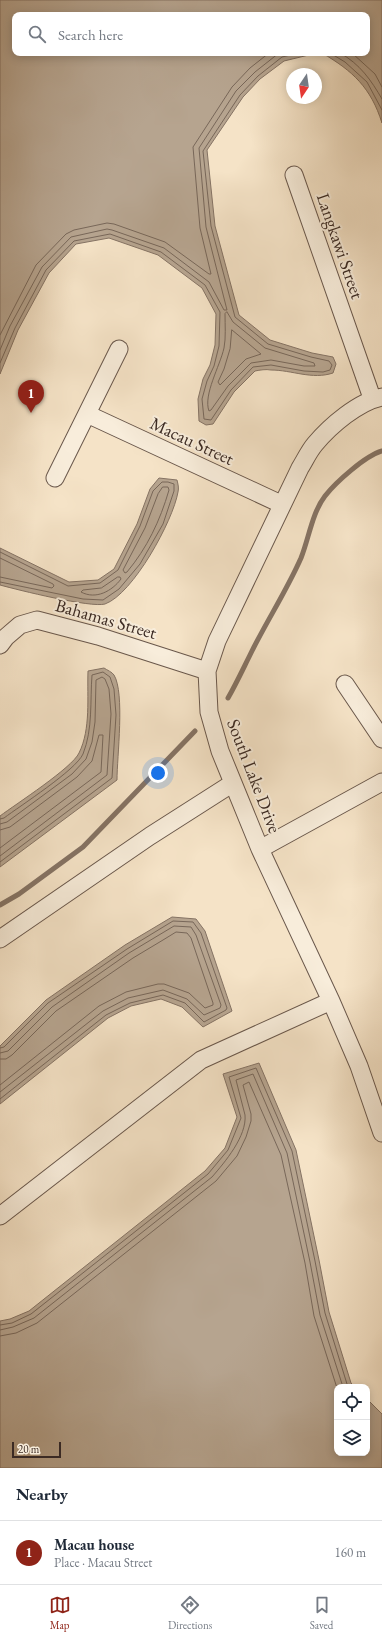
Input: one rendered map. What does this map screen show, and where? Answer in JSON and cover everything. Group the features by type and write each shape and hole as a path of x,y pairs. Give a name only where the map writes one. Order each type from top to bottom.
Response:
{"street":[{"name":"Langkawi Street","path":"294,175 377,398"},
{"path":"55,478 119,349"},
{"name":"South Lake Drive","path":"377,398 336,422 314,445 300,468 282,504 217,641 207,671 209,712 220,751 260,849 331,1001 359,1066 382,1133"},
{"name":"Macau Street","path":"87,414 282,504"},
{"name":"Bahamas Street","path":"0,645 6,637 20,625 36,620 98,636 207,671"},
{"path":"345,684 382,739"},
{"path":"260,849 382,782"},
{"path":"0,939 118,857 233,783"},
{"path":"0,1216 201,1060 331,1001"}],"water":[{"path":"0,0 382,0 382,123 378,111 360,82 352,74 327,56 370,56 370,12 12,12 12,56 305,56 284,61 260,79 243,97 207,150 215,226 239,315 270,340 312,353 333,357 336,364 333,373 325,375 310,375 279,370 255,371 234,392 213,424 206,425 199,421 198,399 203,379 210,365 215,345 216,314 202,288 158,255 109,238 76,244 49,273 18,330 0,374"},
{"path":"159,478 177,480 178,490 175,505 160,538 150,555 128,586 116,598 105,604 97,605 54,598 0,585 0,548 69,582 98,580 114,569 137,524 150,489"},
{"path":"104,668 114,675 119,696 120,726 117,780 0,867 0,816 43,786 74,760 79,753 83,744 87,723 88,671"},
{"path":"172,917 196,919 205,931 232,1011 203,1027 182,1007 161,999 131,1006 108,1018 0,1104 0,1046 46,1000 125,945"},
{"path":"259,1063 296,1150 329,1312 352,1384 334,1384 334,1456 370,1456 370,1402 382,1414 382,1468 0,1468 0,1321 10,1319 29,1311 205,1171 225,1148 237,1117 223,1074"}],"waterway":[{"path":"228,698 295,571 304,550 317,510 325,496 351,470 367,458 382,451"},
{"path":"0,905 19,894 83,847 195,731"}],"place":[{"name":"Macau house","path":"31,413"}]}
